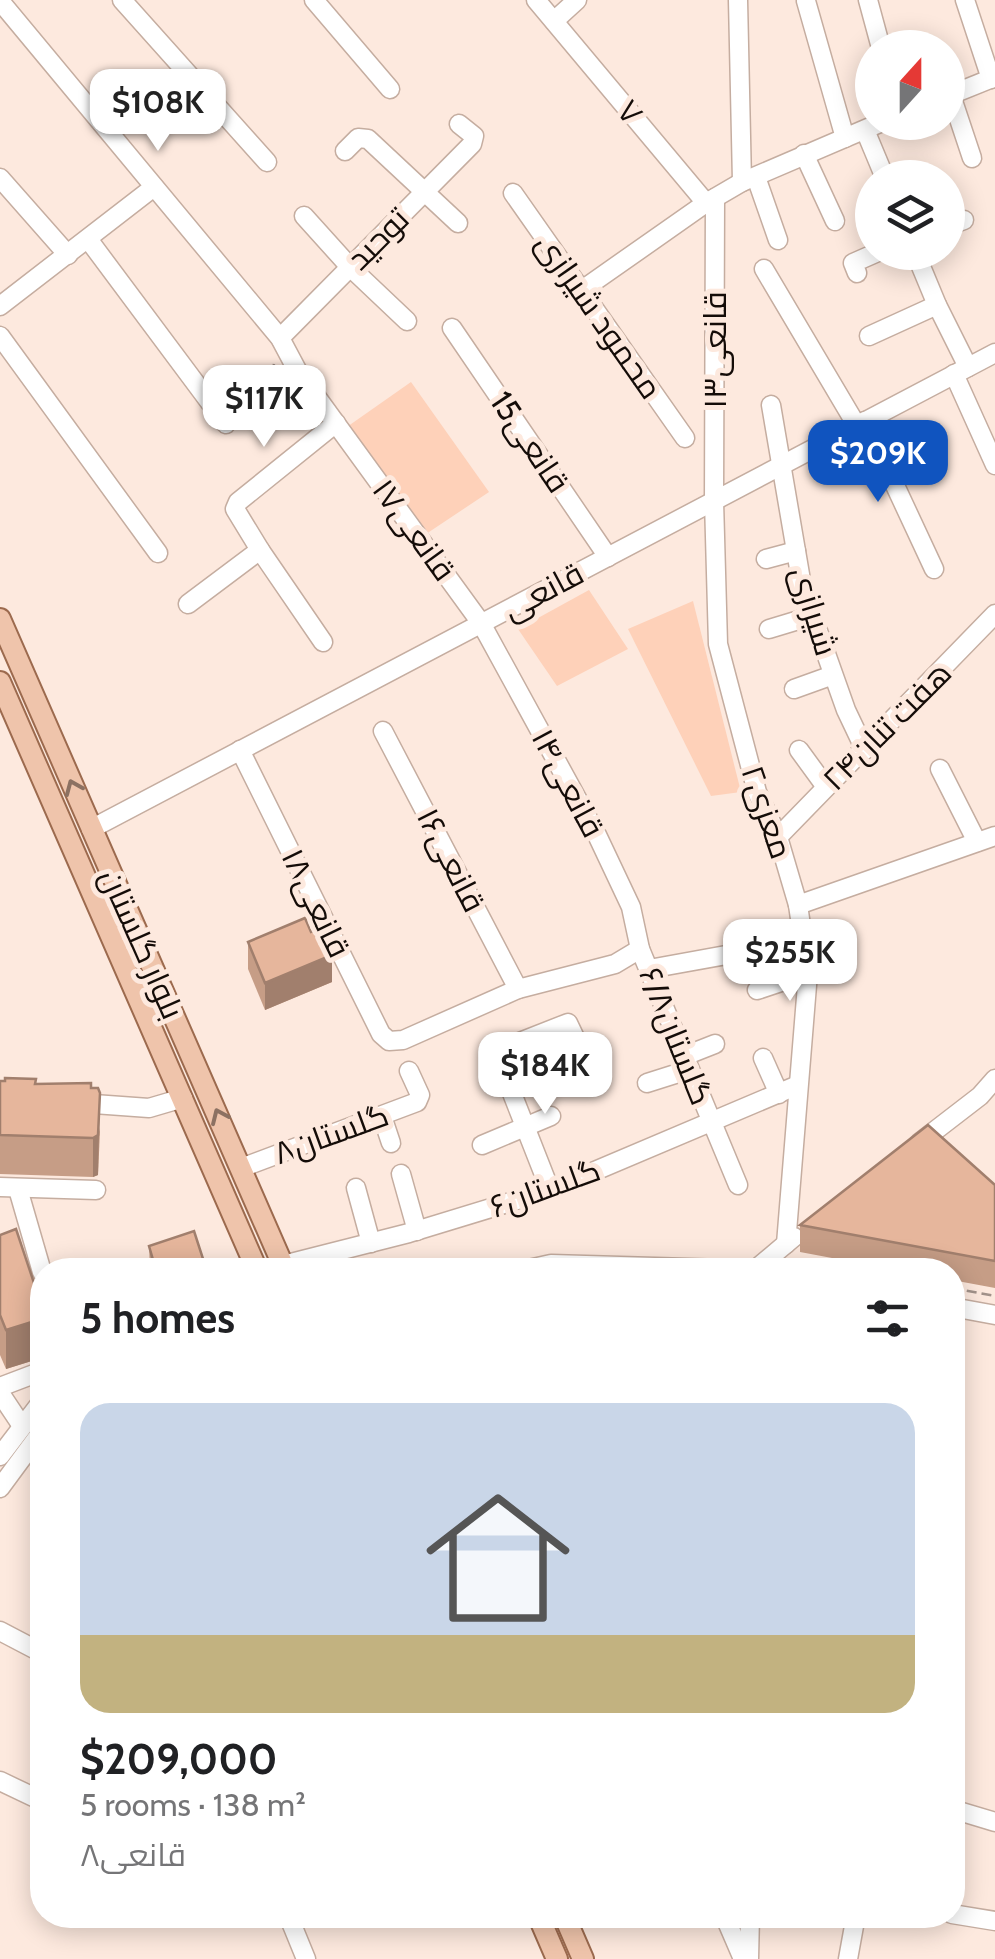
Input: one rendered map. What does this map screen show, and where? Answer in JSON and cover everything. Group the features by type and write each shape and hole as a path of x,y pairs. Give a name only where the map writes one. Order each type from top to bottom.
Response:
{"main road":[{"name":"بلوار گلستان","path":"0,619 280,1258"},
{"name":"بلوار گلستان","path":"0,682 252,1258"},
{"path":"544,1928 557,1959"},
{"path":"569,1928 582,1959"}],"street":[{"path":"122,0 267,162"},
{"path":"314,0 390,89"},
{"name":"۷","path":"536,0 711,201"},
{"path":"554,21 577,0"},
{"path":"738,0 749,179 778,240"},
{"path":"868,0 876,30"},
{"path":"965,0 993,78 965,89"},
{"name":"۱۷قانعی","path":"0,1 280,338 298,370 481,623"},
{"path":"806,1 845,138"},
{"name":"توحید","path":"280,338 474,140 459,124"},
{"path":"582,290 749,179 855,134"},
{"path":"345,151 358,138 368,139 458,223"},
{"path":"965,139 972,158"},
{"path":"804,154 834,221"},
{"path":"0,178 68,255"},
{"path":"0,306 154,186"},
{"name":"محمود شیرازی","path":"512,193 685,438"},
{"name":"۱۳قانعی","path":"711,201 714,501"},
{"path":"304,216 407,321"},
{"path":"88,239 226,424"},
{"path":"764,270 861,423 934,569"},
{"path":"922,270 995,465"},
{"path":"868,336 937,305"},
{"name":"15قانعی","path":"452,328 608,556"},
{"path":"0,336 158,553"},
{"name":"قانعی","path":"91,828 995,353"},
{"name":"شیرازی","path":"772,405 802,586 833,675 866,750"},
{"path":"323,642 236,509 238,502 336,423"},
{"name":"۲معزی","path":"714,501 718,644 757,792 778,836 798,905 808,973 786,1244"},
{"path":"188,604 260,550"},
{"path":"766,559 796,551"},
{"name":"هفت تنان۲۴","path":"778,836 995,614"},
{"path":"769,630 812,616"},
{"name":"۱۴قانعی","path":"481,623 597,836 631,907 640,949"},
{"path":"794,689 833,675"},
{"name":"۱۶قانعی","path":"384,731 518,990"},
{"name":"۱۸قانعی","path":"240,750 381,1034 389,1041 404,1040 518,990"},
{"path":"800,750 826,787"},
{"path":"798,905 986,839 940,768"},
{"path":"650,970 804,941"},
{"path":"518,990 615,964 640,949"},
{"name":"۶/۸گلستان","path":"640,949 738,1185"},
{"path":"757,990 808,973"},
{"path":"550,1190 497,1054 568,1024 596,1082"},
{"path":"648,1084 715,1044"},
{"path":"763,1058 779,1094"},
{"name":"گلستان۸","path":"241,1168 420,1100 408,1071"},
{"path":"900,1156 988,1096 995,1080"},
{"name":"گلستان۶","path":"318,1258 550,1190 798,1084"},
{"path":"988,1096 995,1110"},
{"path":"56,1101 148,1108 183,1098"},
{"path":"382,1116 391,1144"},
{"path":"482,1145 551,1116"},
{"path":"401,1174 417,1230"},
{"path":"32,1258 9,1188 96,1190"},
{"path":"356,1188 371,1244"},
{"path":"771,1258 811,1224"},
{"path":"965,1309 995,1315"},
{"path":"22,1426 0,1390 30,1376"},
{"path":"0,1456 30,1416"},
{"path":"0,1488 30,1447"},
{"path":"0,1631 30,1647"},
{"path":"0,1782 30,1796"},
{"path":"965,1813 995,1822"},
{"path":"965,1916 995,1921"},
{"path":"293,1928 306,1959"},
{"path":"730,1928 746,1959"},
{"path":"746,1959 749,1928"},
{"path":"848,1959 854,1928"}],"path":[{"path":"965,1290 995,1296"}],"shaded area":[{"path":"411,382 489,492 423,536 344,429"},
{"path":"589,590 628,649 557,686 518,629"},
{"path":"693,601 741,792 711,796 628,629"}],"building":[{"path":"305,918 311,932 321,928 332,955 265,983 248,942"},
{"path":"36,1079 35,1084 91,1083 91,1088 98,1088 100,1093 98,1135 0,1135 0,1081"},
{"path":"928,1125 995,1185 995,1261 800,1225"},
{"path":"16,1229 30,1271 30,1322 6,1330 0,1315 0,1235"},
{"path":"194,1231 203,1258 152,1258 149,1246"}]}
